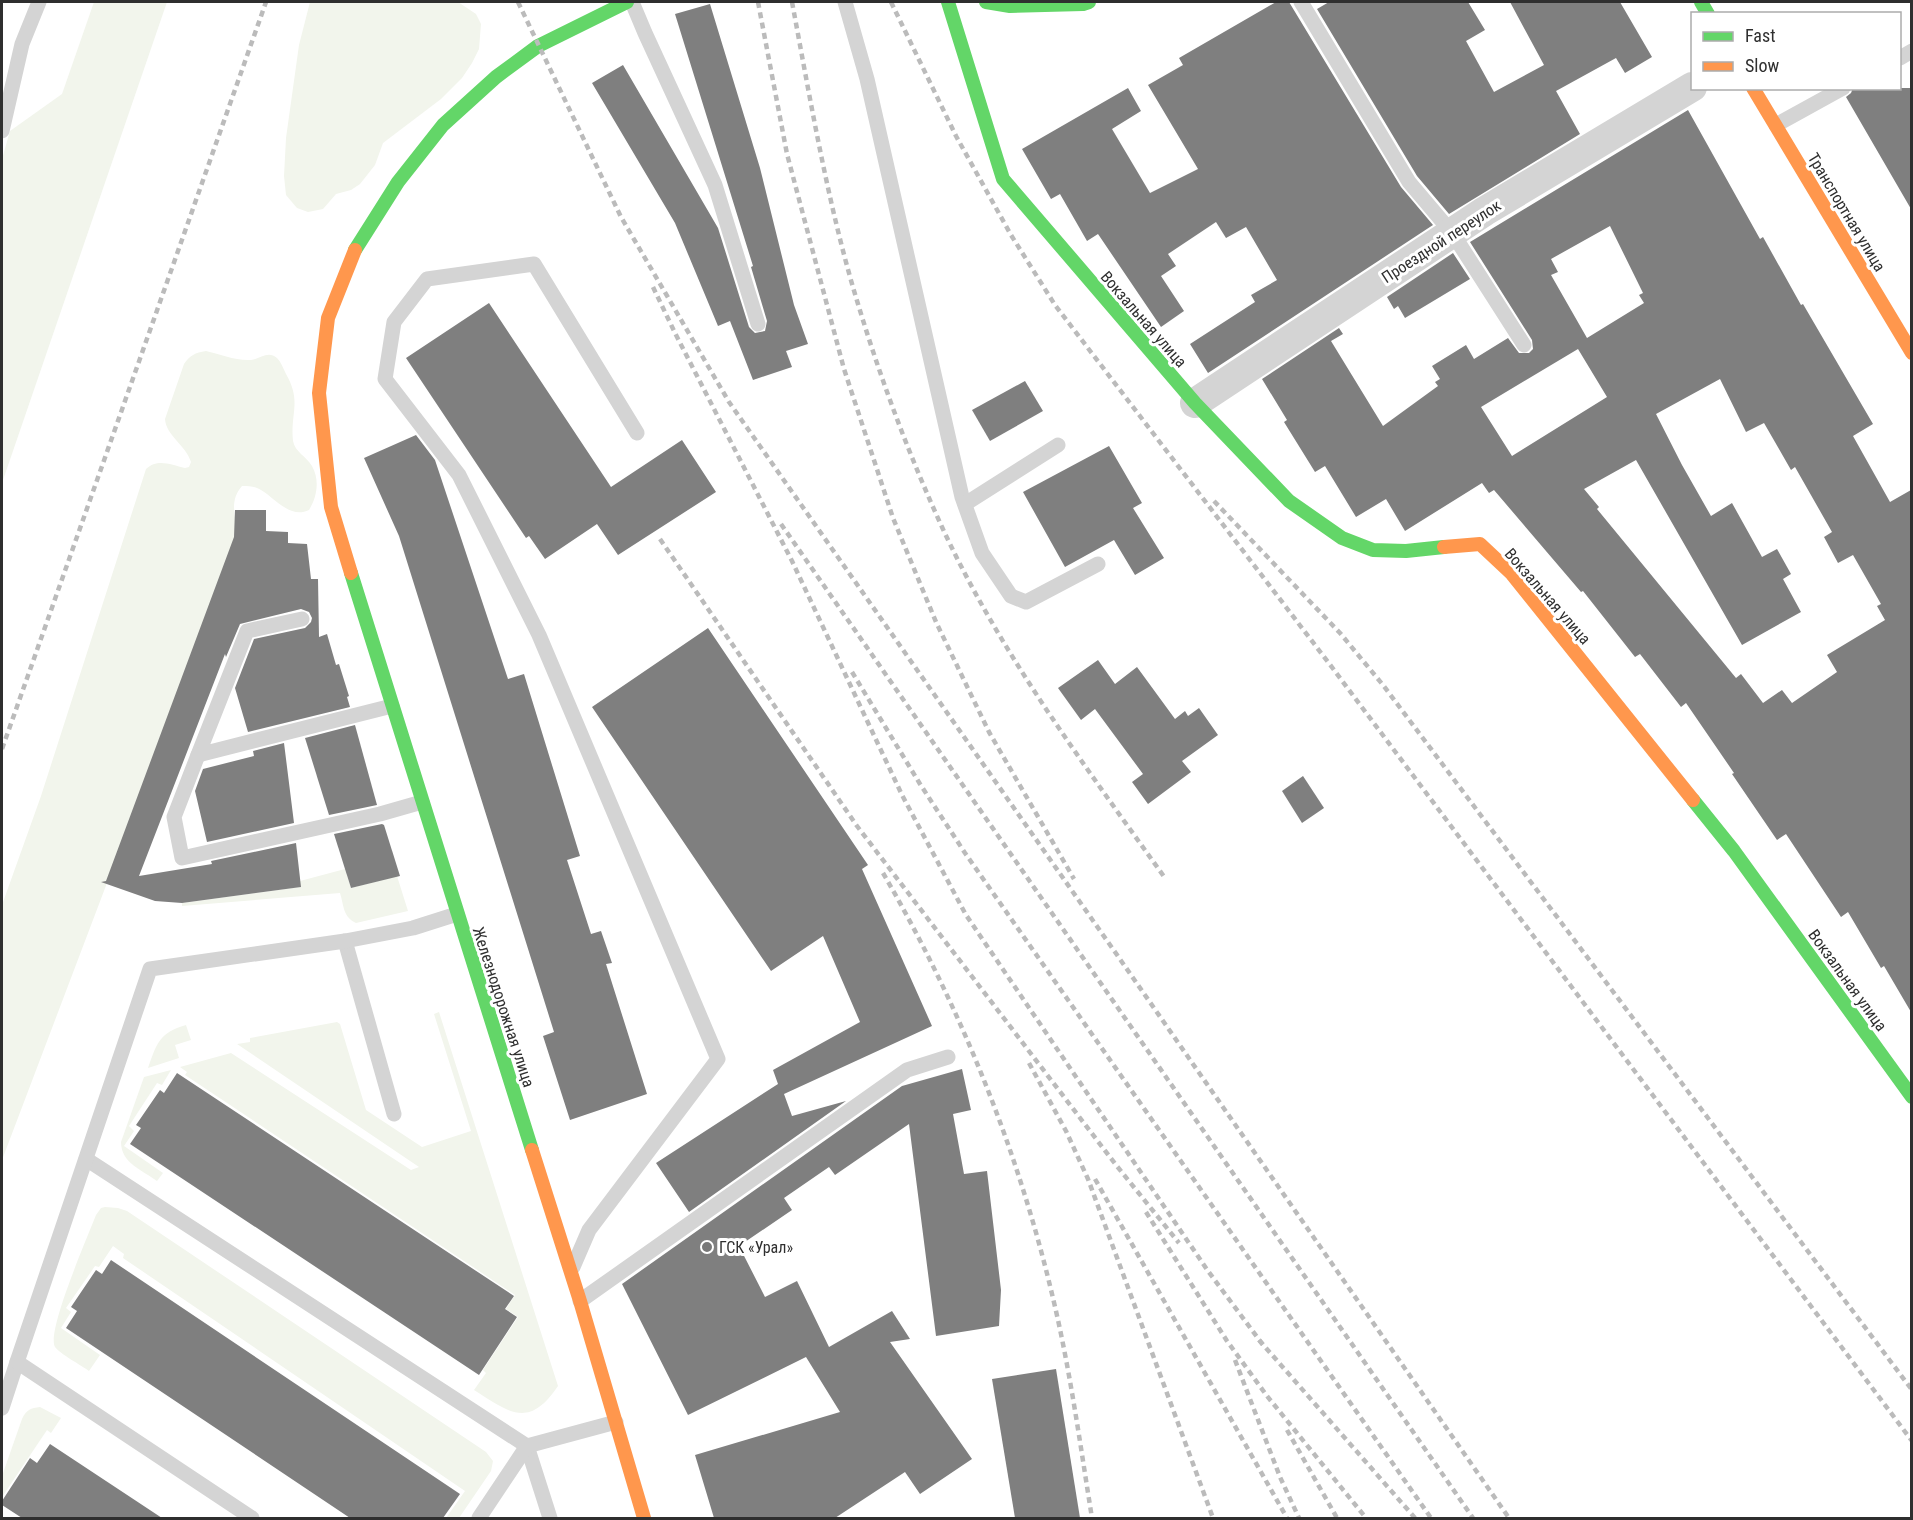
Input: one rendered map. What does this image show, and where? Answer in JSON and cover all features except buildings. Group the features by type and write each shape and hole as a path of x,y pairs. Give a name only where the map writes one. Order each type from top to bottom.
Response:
{"street":[{"name":"Железнодорожная улица","path":"627,2 538,46 496,77 443,125 398,182 353,253 328,318 319,393 331,507 580,1301 644,1518"},
{"name":"Вокзальная улица","path":"948,2 1003,179 1195,404 1289,501 1342,538 1372,550 1406,551 1480,544 1512,574 1734,851 1911,1097"},
{"path":"986,2 1010,6 1089,2"},
{"name":"Проездной переулок","path":"1195,404 1495,205 1691,88"},
{"name":"Транспортная улица","path":"1755,90 1911,353"}],"lane":[{"path":"2,131 22,44 39,2"},
{"path":"632,2 715,185 758,324"},
{"path":"845,2 867,79 965,504 982,553 1011,596 1026,602 1098,564"},
{"path":"1301,2 1409,182 1453,234 1524,345"},
{"path":"1776,126 1839,90"},
{"path":"571,1272 589,1230 717,1059 539,635 459,475 386,379 394,322 427,279 534,264 637,433"},
{"path":"965,504 1058,445"},
{"path":"302,619 247,632 174,817 182,858 380,814 422,802"},
{"path":"198,756 393,706"},
{"path":"2,1408 150,969 345,941 413,928 457,914"},
{"path":"345,941 394,1114"},
{"path":"580,1301 907,1070 948,1057"},
{"path":"86,1159 527,1446 550,1518"},
{"path":"17,1362 252,1518"},
{"path":"478,1518 527,1446 615,1422"}],"shaded area":[{"path":"94,2 167,2 2,483 2,159 10,131 62,94"},
{"path":"310,2 458,2 476,14 481,24 479,49 462,78 441,99 383,143 375,165 360,184 351,190 336,194 323,209 308,212 297,208 286,195 284,176 286,138 299,45"},
{"path":"206,351 251,360 270,355 282,365 293,392 293,441 314,471 317,483 316,494 309,510 296,512 289,510 254,487 242,486 238,492 234,505 237,540 2,1160 2,905 41,796 146,469 160,463 185,468 189,467 191,462 185,450 169,430 165,419 184,364 193,355"},
{"path":"345,869 351,888 397,876 408,911 356,923 346,914 340,893 182,906 182,903 300,887 300,881"},
{"path":"439,1012 558,1386 538,1408 528,1412 519,1413 509,1410 474,1390 486,1373 483,1370 518,1317 506,1309 515,1295 185,1075 187,1072 180,1067 231,1053 411,1170 419,1167 237,1044 250,1042 250,1038 337,1022 340,1024 366,1110 422,1147 471,1131 434,1014"},
{"path":"186,1025 191,1040 175,1045 179,1058 148,1068 160,1040 170,1032"},
{"path":"171,1070 162,1085 157,1083 129,1126 134,1131 124,1146 163,1173 157,1181 128,1161 121,1142 144,1077"},
{"path":"101,1208 127,1211 486,1452 493,1461 491,1471 459,1518 446,1518 465,1491 123,1258 124,1254 113,1246 99,1267 95,1266 66,1308 71,1312 61,1328 100,1355 89,1371 58,1350 55,1347 54,1338 62,1304 96,1215"},
{"path":"40,1407 61,1418 51,1433 47,1430 2,1497 2,1476 22,1419 29,1410"}],"railway":[{"path":"2,749 266,2"},
{"path":"518,2 621,217 729,402 1509,1518"},
{"path":"758,2 787,154 844,369 893,518 936,622 989,732 1074,879"},
{"path":"792,2 821,154 847,267 876,361 918,472 965,574 1017,664 1045,708 1165,878"},
{"path":"891,2 956,136 1011,235 1055,305 1328,662 1912,1441"},
{"path":"653,287 792,561 902,795 966,915 1208,1271 1263,1345"},
{"path":"1214,501 1340,633 1383,685 1912,1390"},
{"path":"781,524 1473,1518"},
{"path":"660,539 857,826 1116,1165 1179,1243"},
{"path":"852,672 965,853 1431,1518"},
{"path":"883,873 937,973 961,1025 1022,1185 1038,1239 1064,1350 1092,1518"},
{"path":"1029,1063 1066,1131 1088,1179 1213,1518"},
{"path":"1095,1179 1287,1518"},
{"path":"1146,1212 1227,1341 1267,1396 1366,1518"},
{"path":"1259,1340 1415,1518"},
{"path":"1235,1360 1280,1477 1299,1518"},
{"path":"1287,1430 1337,1518"}],"traffic: fast":[{"path":"355,250 398,182 443,125 496,77 538,46 627,2"},
{"path":"948,2 1003,179 1195,403 1289,501 1342,538 1373,550 1406,551 1444,547"},
{"path":"986,2 1010,6 1089,2"},
{"path":"1701,2 1707,12"},
{"path":"351,573 532,1150"},
{"path":"1693,800 1734,851 1912,1097"}],"traffic: slow":[{"path":"1754,90 1912,353"},
{"path":"351,573 331,507 319,393 328,318 355,250"},
{"path":"1444,547 1480,544 1512,574 1693,800"},
{"path":"532,1150 580,1301 644,1518"}],"place":[{"name":"ГСК «Урал»","path":"707,1247"}]}
